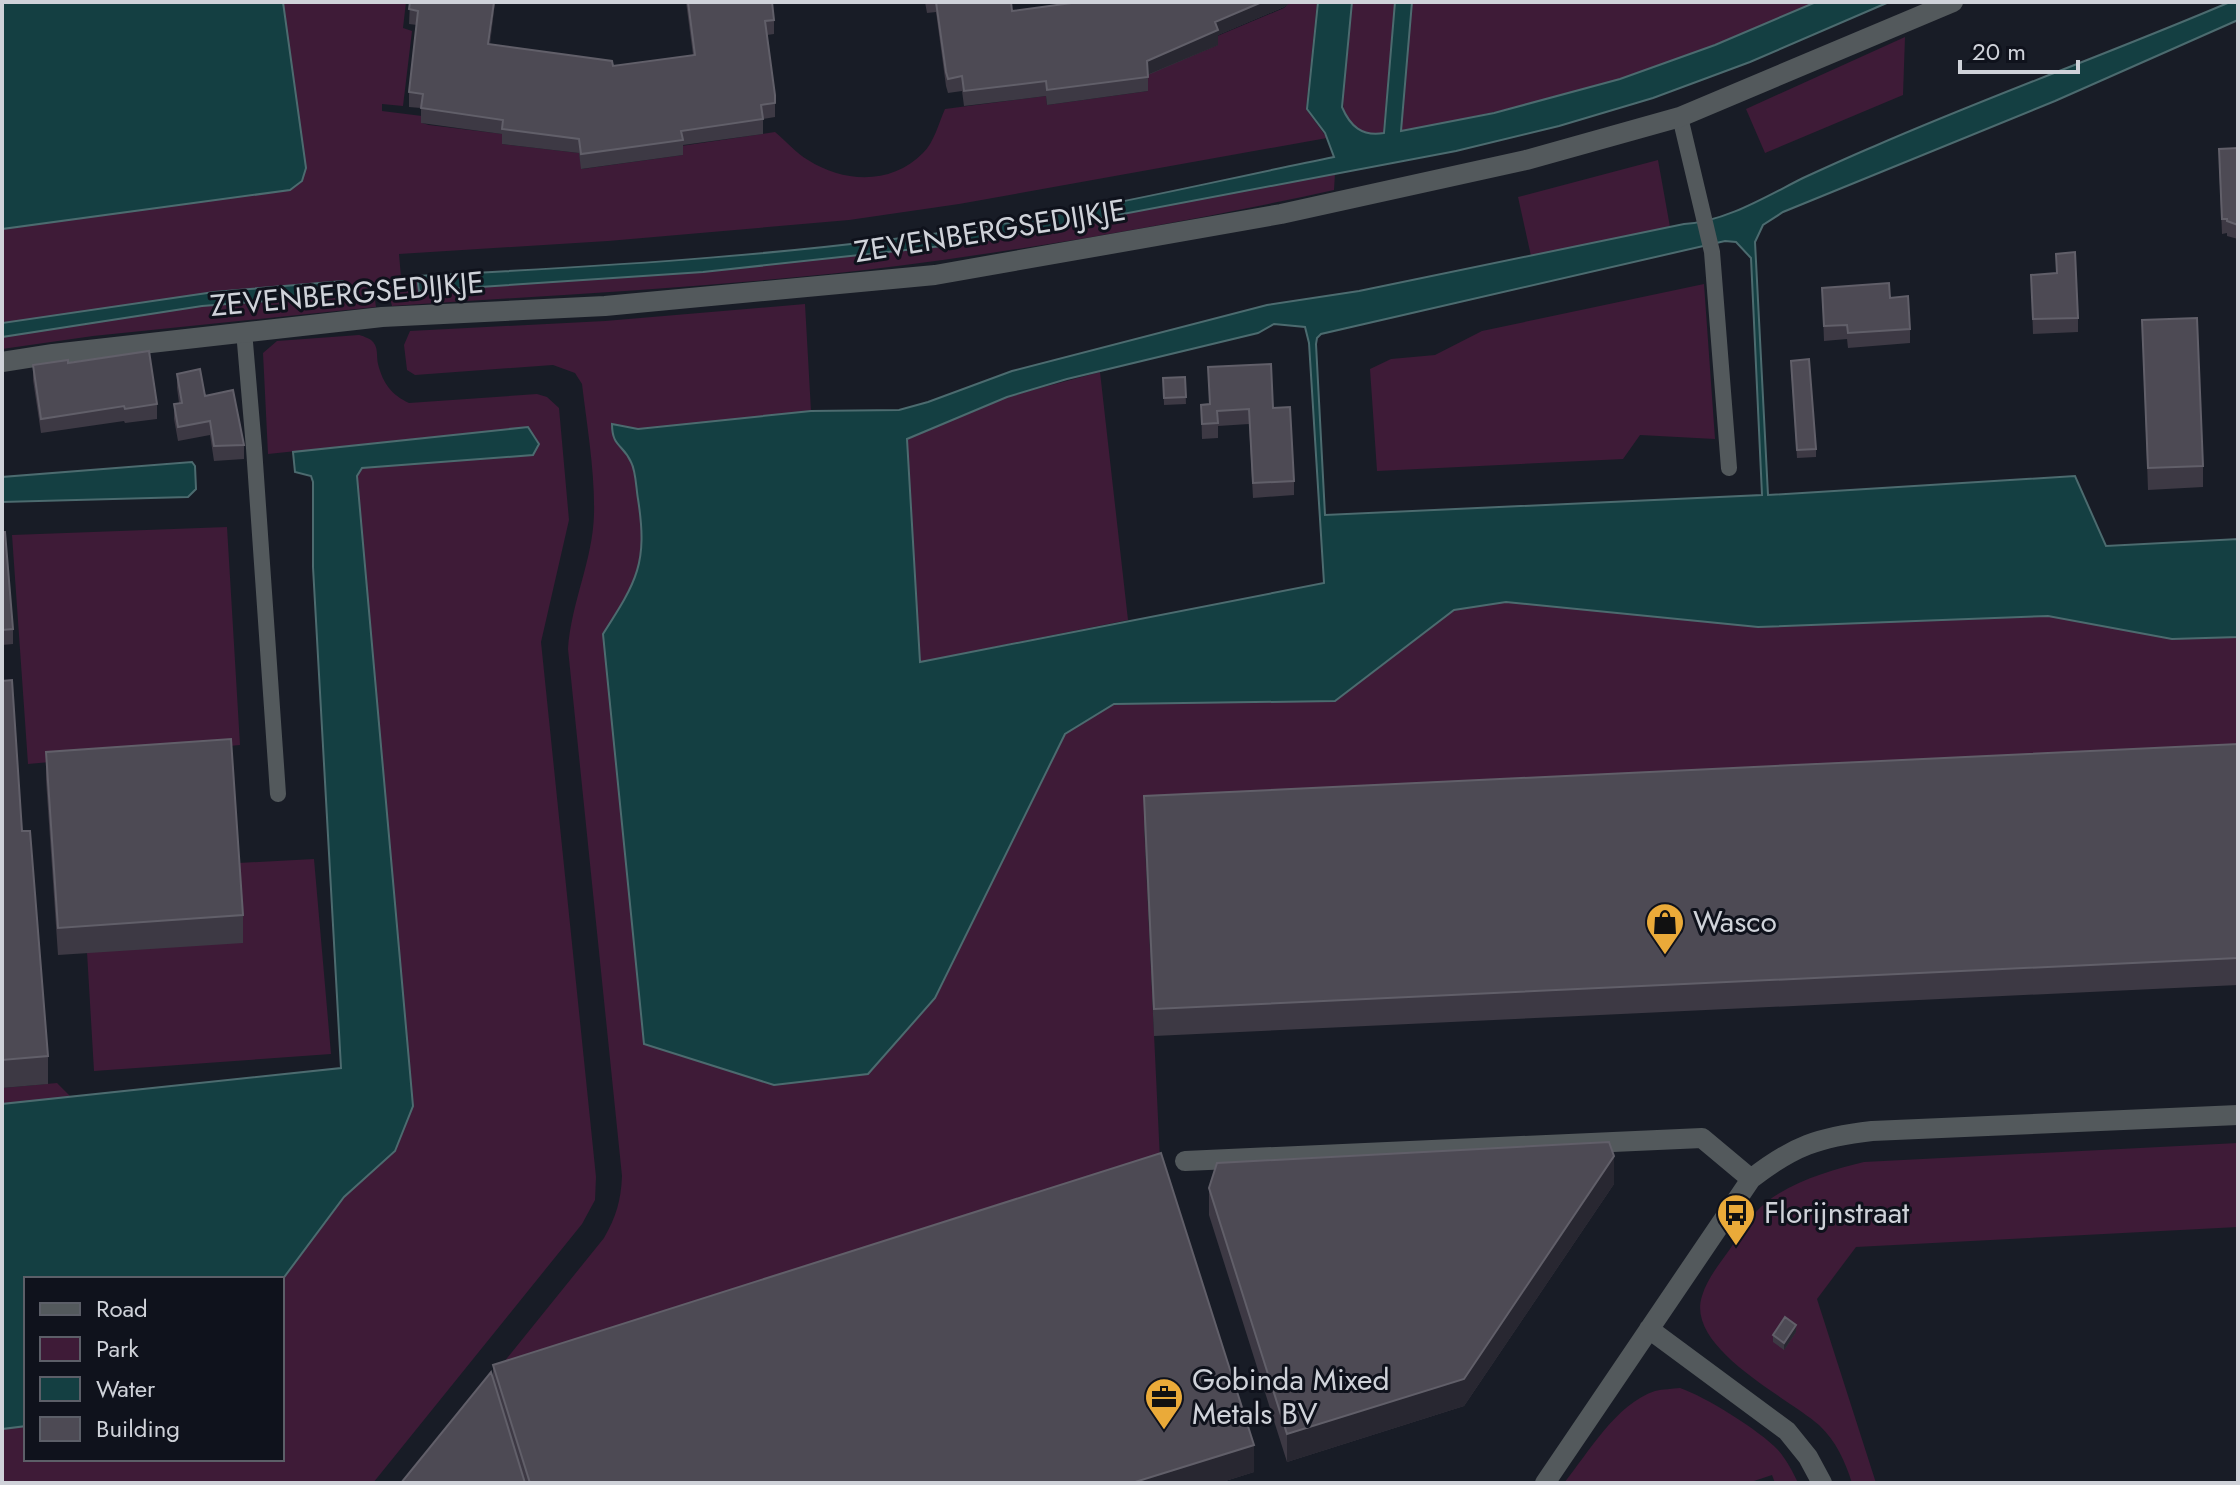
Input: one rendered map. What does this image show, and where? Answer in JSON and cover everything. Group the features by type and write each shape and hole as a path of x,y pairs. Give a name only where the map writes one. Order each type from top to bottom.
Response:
{"street":[{"name":"ZEVENBERGSEDIJKJE","path":"2,362 382,317 605,306 935,275 1297,211 1526,160 1680,117 1953,2"},
{"path":"1545,1483 1751,1179 1775,1161 1809,1143 1838,1135 2238,1115"},
{"path":"1185,1161 1702,1138 1751,1179"},
{"path":"1649,1329 1787,1431 1808,1457 1822,1483"}],"lane":[{"path":"1680,117 1712,252 1729,468"},
{"path":"244,331 278,794"}],"green space":[{"path":"2,2 406,2 403,28 412,31 403,106 382,104 382,111 422,116 422,123 429,125 503,134 502,144 579,153 582,169 683,155 681,146 775,132 799,154 822,168 867,177 897,171 923,153 945,109 1046,96 1047,105 1148,91 1147,75 1218,45 1215,37 1284,8 1290,2 1317,2 1306,109 1327,138 959,204 849,220 608,241 399,254 401,277 417,276 419,291 703,272 970,243 1335,173 1334,190 1120,232 841,273 392,306 386,283 373,285 376,307 93,336 2,349"},
{"path":"1336,2 1395,2 1383,133 1364,133 1352,126 1345,115 1343,101 1349,37"},
{"path":"1412,2 1816,2 1720,43 1622,78 1512,108 1401,131"},
{"path":"1905,37 1903,95 1765,153 1746,109"},
{"path":"1658,160 1670,227 1531,256 1518,197"},
{"path":"1704,284 1715,439 1640,435 1623,459 1377,471 1370,369 1391,359 1435,355 1482,331"},
{"path":"805,304 811,411 638,429 612,424 616,442 628,456 634,470 642,540 632,585 603,634 868,1074 935,998 1065,733 1114,704 1335,701 1454,610 1506,602 1758,627 2048,616 2172,639 2238,637 2238,771 1144,824 1161,1181 479,1393 604,1238 615,1216 620,1193 622,1176 568,649 593,531 593,482 582,384 575,373 553,365 415,375 407,370 404,345 410,331 605,321"},
{"path":"359,335 369,339 374,342 377,361 386,383 409,403 537,394 547,397 559,408 569,520 541,642 596,1177 595,1200 582,1224 373,1483 2,1483 2,1429 24,1426 24,1461 284,1461 284,1277 344,1197 395,1151 357,476 362,468 527,427 268,454 263,353 277,341"},
{"path":"1100,372 1128,620 919,662 907,439 1007,397"},
{"path":"227,527 240,745 28,764 12,535"},
{"path":"314,859 331,1054 94,1071 87,952 238,863"},
{"path":"57,1083 72,1098 2,1104 2,1088"},
{"path":"2238,1143 2238,1227 1856,1247 1817,1299 1876,1483 1852,1483 1839,1452 1825,1431 1742,1370 1709,1334 1701,1315 1702,1296 1707,1283 1755,1213 1777,1194 1836,1169 1864,1162"},
{"path":"1680,1388 1717,1406 1769,1442 1784,1457 1798,1483 1775,1483 1772,1475 1748,1483 1564,1483 1604,1430 1628,1406 1655,1391"}],"water":[{"path":"2,2 283,2 306,168 302,181 290,190 2,229"},
{"path":"1318,2 1352,2 1342,107 1358,129 1376,134 1384,133 1395,2 1412,2 1401,131 1494,113 1620,79 1715,45 1816,2 1889,2 1750,62 1653,98 1559,126 1456,151 970,243 703,272 419,291 417,276 787,251 934,234 1089,208 1334,157 1325,133 1307,109"},
{"path":"2230,2 2238,2 2238,20 2055,101 1783,212 1763,225 1755,242 1768,495 2075,476 2106,546 2238,539 2238,637 2172,639 2048,616 1758,627 1506,602 1454,610 1335,701 1114,704 1065,734 935,998 868,1074 774,1085 644,1044 603,634 632,585 642,540 633,466 616,441 612,424 638,429 811,411 899,410 1012,371 1267,305 1359,291 1715,218 1919,127","holes":["1725,241 1736,242 1751,258 1762,495 1325,515 1316,344 1321,334","1274,324 1305,327 1309,343 1324,583 920,662 907,439 1007,397 1067,379 1258,333"]},
{"path":"343,281 345,295 202,306 2,337 2,323 214,292"},
{"path":"528,427 539,444 533,455 362,468 357,476 413,1106 395,1151 344,1197 284,1277 24,1277 24,1426 2,1429 2,1104 341,1068 313,567 313,482 311,476 295,472 293,452"},
{"path":"192,462 196,489 188,497 2,502 2,477"}],"building":[{"path":"410,2 494,2 488,44 612,61 613,66 695,55 688,2 772,2 774,20 765,21 775,103 761,105 763,119 681,131 683,140 581,154 579,139 502,129 503,120 421,108 423,94 409,92 418,11 409,9"},
{"path":"936,2 1011,2 1012,11 1079,2 1262,2 1215,22 1218,30 1147,61 1148,77 1047,90 1046,81 964,91 962,76 948,79"},
{"path":"2238,148 2238,225 2222,219 2219,149"},
{"path":"2075,252 2078,318 2033,319 2031,275 2057,273 2056,254"},
{"path":"1889,283 1890,298 1908,296 1910,329 1848,333 1847,325 1824,326 1822,288"},
{"path":"2197,318 2203,466 2148,468 2142,320"},
{"path":"149,351 157,404 41,419 33,365"},
{"path":"1809,359 1816,449 1797,450 1791,361"},
{"path":"1271,364 1273,408 1290,407 1294,481 1253,483 1249,409 1217,411 1218,423 1202,424 1201,405 1210,404 1208,367"},
{"path":"200,369 205,396 233,390 244,445 214,446 210,421 178,427 174,404 182,403 177,374"},
{"path":"1185,377 1186,397 1164,398 1163,378"},
{"path":"2,532 5,532 13,629 2,630"},
{"path":"12,680 22,831 30,831 48,1056 2,1060 2,681"},
{"path":"231,739 243,915 58,928 46,752"},
{"path":"2238,744 2238,958 1154,1009 1144,796"},
{"path":"1609,1142 1614,1156 1464,1379 1287,1434 1209,1188 1217,1163"},
{"path":"1161,1153 1254,1445 1132,1483 530,1483 493,1365"},
{"path":"1785,1317 1796,1325 1784,1343 1773,1335"},
{"path":"491,1372 525,1483 401,1483"}],"place":[{"name":"Wasco","path":"1665,956"},
{"name":"Florijnstraat","path":"1736,1247"},
{"name":"Gobinda Mixed Metals BV","path":"1164,1431"}]}
